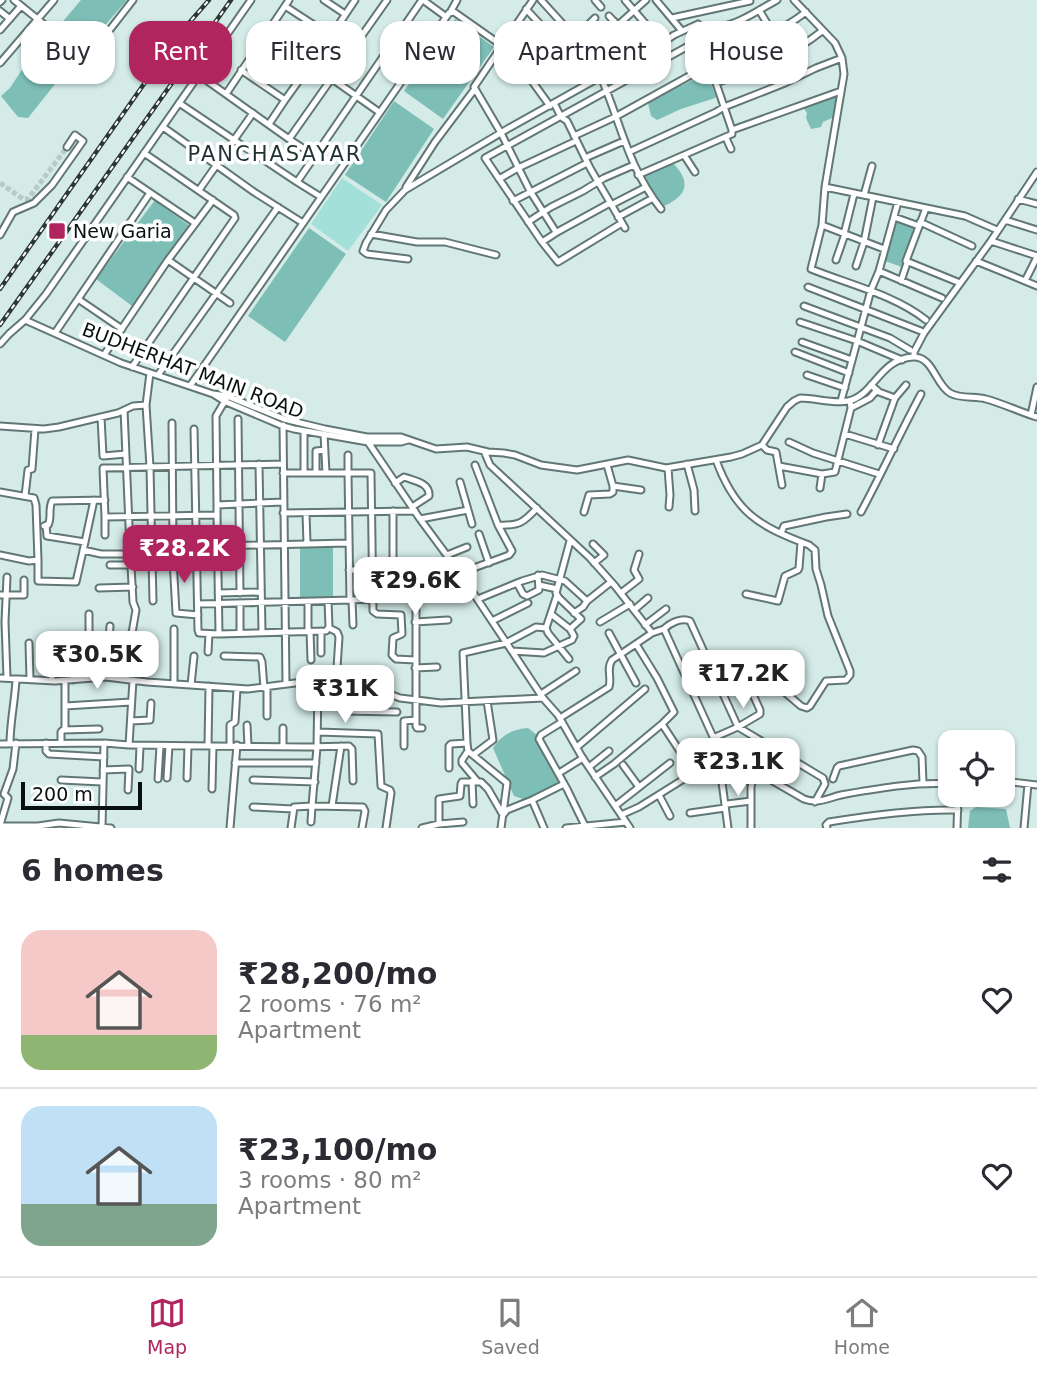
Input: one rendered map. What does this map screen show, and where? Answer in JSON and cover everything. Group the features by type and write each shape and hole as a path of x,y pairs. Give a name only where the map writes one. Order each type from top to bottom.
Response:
{"street":[{"path":"14,0 88,58 133,0"},
{"path":"0,63 54,0"},
{"path":"232,27 251,0"},
{"path":"324,0 345,14"},
{"path":"341,21 355,0"},
{"path":"366,30 387,0"},
{"path":"297,182 423,0 445,16"},
{"path":"190,386 457,0"},
{"path":"518,21 533,0"},
{"path":"541,0 561,21"},
{"path":"595,0 601,7"},
{"path":"625,0 643,21"},
{"path":"614,21 635,11 646,0"},
{"path":"656,0 682,31"},
{"path":"733,21 777,0"},
{"path":"794,0 835,43 842,58 844,74 821,225 811,269 871,290 926,320"},
{"path":"672,18 750,1 764,21"},
{"path":"226,94 287,3 311,21"},
{"path":"0,30 21,6"},
{"path":"526,9 537,21"},
{"path":"0,11 10,19"},
{"path":"451,11 494,40"},
{"path":"793,21 806,12"},
{"path":"592,21 595,18"},
{"path":"671,38 685,30"},
{"path":"808,42 822,31"},
{"path":"494,55 474,84 474,90 556,232"},
{"path":"629,152 724,107 842,58"},
{"path":"241,70 285,100"},
{"path":"499,179 615,117 685,76"},
{"path":"0,344 46,294 193,84"},
{"path":"212,84 315,156"},
{"path":"269,124 297,84"},
{"path":"289,139 328,84"},
{"path":"339,84 379,112"},
{"path":"535,84 567,121 597,182 622,223"},
{"path":"405,190 588,84"},
{"path":"606,84 615,117 638,175 661,209"},
{"path":"622,84 485,158 558,262 622,223 653,198"},
{"path":"638,175 732,134 716,84"},
{"path":"408,259 364,253 363,248 386,210 405,190 435,142 474,90"},
{"path":"732,130 841,91"},
{"path":"179,103 321,197"},
{"path":"199,191 253,113"},
{"path":"163,127 303,223"},
{"path":"0,235 13,212 33,202 51,186 83,141 75,135 67,147"},
{"path":"726,138 731,149"},
{"path":"513,201 624,141"},
{"path":"132,367 235,218 144,153"},
{"path":"684,155 695,172"},
{"path":"528,222 597,182 634,165"},
{"path":"864,195 872,166"},
{"path":"914,357 924,333 1018,199 1034,183 1037,172"},
{"path":"127,177 195,223"},
{"path":"542,242 556,232 646,187"},
{"path":"825,187 965,216 997,230"},
{"path":"55,333 150,193"},
{"path":"836,260 854,194"},
{"path":"856,266 873,197"},
{"path":"1018,199 1037,204"},
{"path":"104,355 168,260 213,200"},
{"path":"841,401 898,202"},
{"path":"159,375 278,207"},
{"path":"901,281 926,208"},
{"path":"894,217 919,224 972,246"},
{"path":"1005,220 1037,230"},
{"path":"821,225 884,249"},
{"path":"371,234 417,242 446,242 496,255"},
{"path":"991,241 1037,257 1025,281"},
{"path":"168,260 241,312"},
{"path":"976,261 1037,286"},
{"path":"907,263 960,283"},
{"path":"879,271 942,298"},
{"path":"808,287 921,331"},
{"path":"78,299 122,329"},
{"path":"804,306 862,326 910,350"},
{"name":"BUDHERHAT MAIN ROAD","path":"24,320 132,367 213,394 283,423 324,435 368,440 403,440 436,449 467,447 486,456 515,455 567,470 628,460 669,472 687,464 742,454 762,445"},
{"path":"800,322 858,341 902,360"},
{"path":"802,342 852,360"},
{"path":"795,352 849,373"},
{"path":"779,466 821,474 835,472 850,404 886,368 902,360 914,357 928,363 939,383 956,396 988,400 1034,416 1037,387"},
{"path":"150,373 146,405 153,601"},
{"path":"807,375 845,388"},
{"path":"870,385 895,398"},
{"path":"878,444 895,398 906,385"},
{"path":"782,485 776,453 762,445 793,401 800,398 850,404 870,398 877,390"},
{"path":"861,512 921,394"},
{"path":"219,634 216,415 226,399"},
{"path":"0,426 35,429 59,427 124,411 133,406 146,405"},
{"path":"123,679 127,636 133,632 136,611 132,587 124,411"},
{"path":"101,417 103,456 126,454"},
{"path":"238,419 240,593"},
{"path":"172,423 173,548"},
{"path":"283,423 286,684"},
{"path":"304,473 300,428 368,440 395,483 561,720 630,828"},
{"path":"24,496 28,470 32,469 35,429"},
{"path":"194,429 199,633 326,631 329,628"},
{"path":"324,435 326,473"},
{"path":"845,435 894,449"},
{"path":"789,442 813,453 879,474"},
{"path":"316,473 316,451 325,450"},
{"path":"348,454 348,543 353,625"},
{"path":"486,456 594,563 652,633"},
{"path":"716,460 728,489 741,507 761,524 815,550 816,569 828,617 849,666 850,676 846,680 826,681 807,708 774,683 751,691"},
{"path":"260,464 262,632"},
{"path":"105,535 105,500 100,469 283,464"},
{"path":"687,464 694,490 695,511"},
{"path":"460,573 511,554 475,465"},
{"path":"584,512 589,495 612,492 607,465"},
{"path":"669,472 669,507"},
{"path":"283,473 371,473 373,609 375,613 400,614 402,634 393,638 393,658 415,660"},
{"path":"820,488 821,474"},
{"path":"283,513 414,509 429,496 429,489 425,485 404,477 395,483"},
{"path":"460,482 472,524"},
{"path":"613,486 641,490"},
{"path":"0,492 34,498 38,581 76,582 94,500"},
{"path":"37,526 46,526 50,522 52,501 105,500"},
{"path":"217,505 283,502"},
{"path":"498,526 521,523 537,508"},
{"path":"420,519 468,510"},
{"path":"198,604 388,598 392,594 393,511"},
{"path":"306,513 307,544"},
{"path":"781,533 784,526 847,514"},
{"path":"105,517 217,515"},
{"path":"46,526 47,536 85,542"},
{"path":"480,534 489,563"},
{"path":"569,659 546,628 570,541"},
{"path":"746,594 778,601 785,576 799,568 801,542"},
{"path":"83,550 101,554 152,548 348,543"},
{"path":"593,544 604,555 594,563"},
{"path":"447,555 467,547"},
{"path":"621,593 639,579 634,570 639,554"},
{"path":"0,555 29,561 38,560"},
{"path":"152,558 197,558"},
{"path":"173,559 176,613 198,615"},
{"path":"110,565 131,565"},
{"path":"422,728 417,728 415,701 416,571 421,568 454,566"},
{"path":"349,570 393,569"},
{"path":"517,583 525,596 539,590 538,575"},
{"path":"478,599 538,575 565,581 587,601"},
{"path":"7,577 3,595 3,678 65,681 106,677 237,689 337,683 374,688 393,697 441,703 542,696 576,671"},
{"path":"3,595 24,595 24,580"},
{"path":"574,613 611,582"},
{"path":"539,585 557,592 580,617 570,629"},
{"path":"99,587 132,587"},
{"path":"218,593 261,592"},
{"path":"600,622 648,598"},
{"path":"328,601 329,628"},
{"path":"307,602 311,660"},
{"path":"492,621 528,603"},
{"path":"240,604 240,633"},
{"path":"645,625 666,609"},
{"path":"89,614 89,631 93,641 91,677"},
{"path":"512,651 544,653 572,640 574,636 570,629 551,614"},
{"path":"585,826 539,737 609,687 608,665 612,660 652,633 683,619 690,621 738,727 823,778 825,784 815,802"},
{"path":"415,622 447,620"},
{"path":"106,677 110,626"},
{"path":"501,828 507,783 471,753 467,743 463,653 506,643 536,627 546,628"},
{"path":"329,628 338,632 339,636 337,683"},
{"path":"174,629 174,684"},
{"path":"664,629 719,750 804,799 815,802 843,794 923,783 938,784"},
{"path":"321,631 321,653"},
{"path":"609,633 636,683"},
{"path":"208,652 209,634"},
{"path":"71,639 73,680"},
{"path":"51,642 52,681"},
{"path":"29,643 30,679"},
{"path":"595,777 674,712 636,643"},
{"path":"125,647 153,645"},
{"path":"191,685 194,656"},
{"path":"224,656 260,657 267,716"},
{"path":"415,668 437,667"},
{"path":"713,738 760,715 742,670"},
{"path":"16,679 10,727 13,769 4,794 8,798 0,826 38,827 59,823 111,828"},
{"path":"129,745 133,680"},
{"path":"65,681 65,730"},
{"path":"311,822 318,732 318,683"},
{"path":"344,684 344,711 397,712"},
{"path":"209,686 212,789"},
{"path":"230,828 235,764 230,725 235,722 237,689"},
{"path":"577,747 645,690"},
{"path":"473,804 475,781 462,760 493,740 487,701"},
{"path":"65,706 131,702"},
{"path":"131,721 149,720 151,703"},
{"path":"404,746 404,721 416,720"},
{"path":"247,724 248,746"},
{"path":"662,724 695,772"},
{"path":"283,728 283,747"},
{"path":"61,743 61,732 65,730 99,729"},
{"path":"318,732 378,734 381,786 391,793 386,828"},
{"path":"46,743 46,751 49,754 104,757"},
{"path":"102,828 104,743"},
{"path":"449,768 449,746 467,743"},
{"path":"0,744 348,746 352,749 353,780"},
{"path":"139,769 140,746"},
{"path":"158,779 160,746"},
{"path":"167,778 169,746"},
{"path":"187,778 188,746"},
{"path":"332,806 341,746"},
{"path":"685,760 700,748"},
{"path":"589,767 609,751"},
{"path":"833,779 839,766 918,751 922,757 923,783"},
{"path":"559,773 583,758"},
{"path":"235,764 316,763"},
{"path":"615,806 670,763"},
{"path":"623,765 639,787"},
{"path":"621,815 639,807 695,772 709,767 720,767 752,783"},
{"path":"720,767 729,828"},
{"path":"103,770 129,769 128,790"},
{"path":"751,828 752,783 755,771"},
{"path":"61,780 102,782"},
{"path":"253,780 315,782"},
{"path":"439,824 439,799 458,797 461,783 475,781 481,782 488,789 503,815"},
{"path":"1015,782 1037,785"},
{"path":"503,815 508,810 564,783"},
{"path":"1024,828 1028,784"},
{"path":"659,795 670,816"},
{"path":"532,800 544,828"},
{"path":"690,813 751,801"},
{"path":"253,807 365,808 362,828"},
{"path":"291,828 293,808"},
{"path":"827,828 829,822 853,818 958,810 957,828"},
{"path":"853,818 854,828"},
{"path":"422,828 463,822"},
{"path":"566,828 626,822"}],"shaded area":[{"path":"81,0 127,0 109,21 64,20"},
{"path":"480,37 494,47 480,67"},
{"path":"21,71 21,84 55,84 28,118 18,117 1,96"},
{"path":"409,84 468,84 443,119 404,91"},
{"path":"685,84 711,84 716,97 657,120 651,116 648,103"},
{"path":"835,96 834,117 823,122 821,127 811,129 803,107"},
{"path":"394,101 434,129 386,202 345,175"},
{"path":"673,163 683,176 684,187 678,197 664,206 642,176"},
{"path":"342,178 382,205 348,251 311,224"},
{"path":"155,200 191,227 132,306 96,279"},
{"path":"897,221 914,226 913,238 902,267 885,261"},
{"path":"309,228 346,254 285,342 248,316"},
{"path":"300,544 333,545 333,597 300,597"},
{"path":"528,728 537,735 558,781 556,786 526,800 514,796 493,748 508,734"},
{"path":"976,807 1006,809 1010,828 968,828 970,811"}],"tunnel":[{"path":"0,183 23,199 28,199 67,147"}],"railway":[{"path":"0,289 167,48 209,0"},
{"path":"0,325 231,0"}],"place":[{"name":"New Garia","path":"57,231"}],"district":[{"name":"PANCHASAYAR","path":"275,154"}]}
